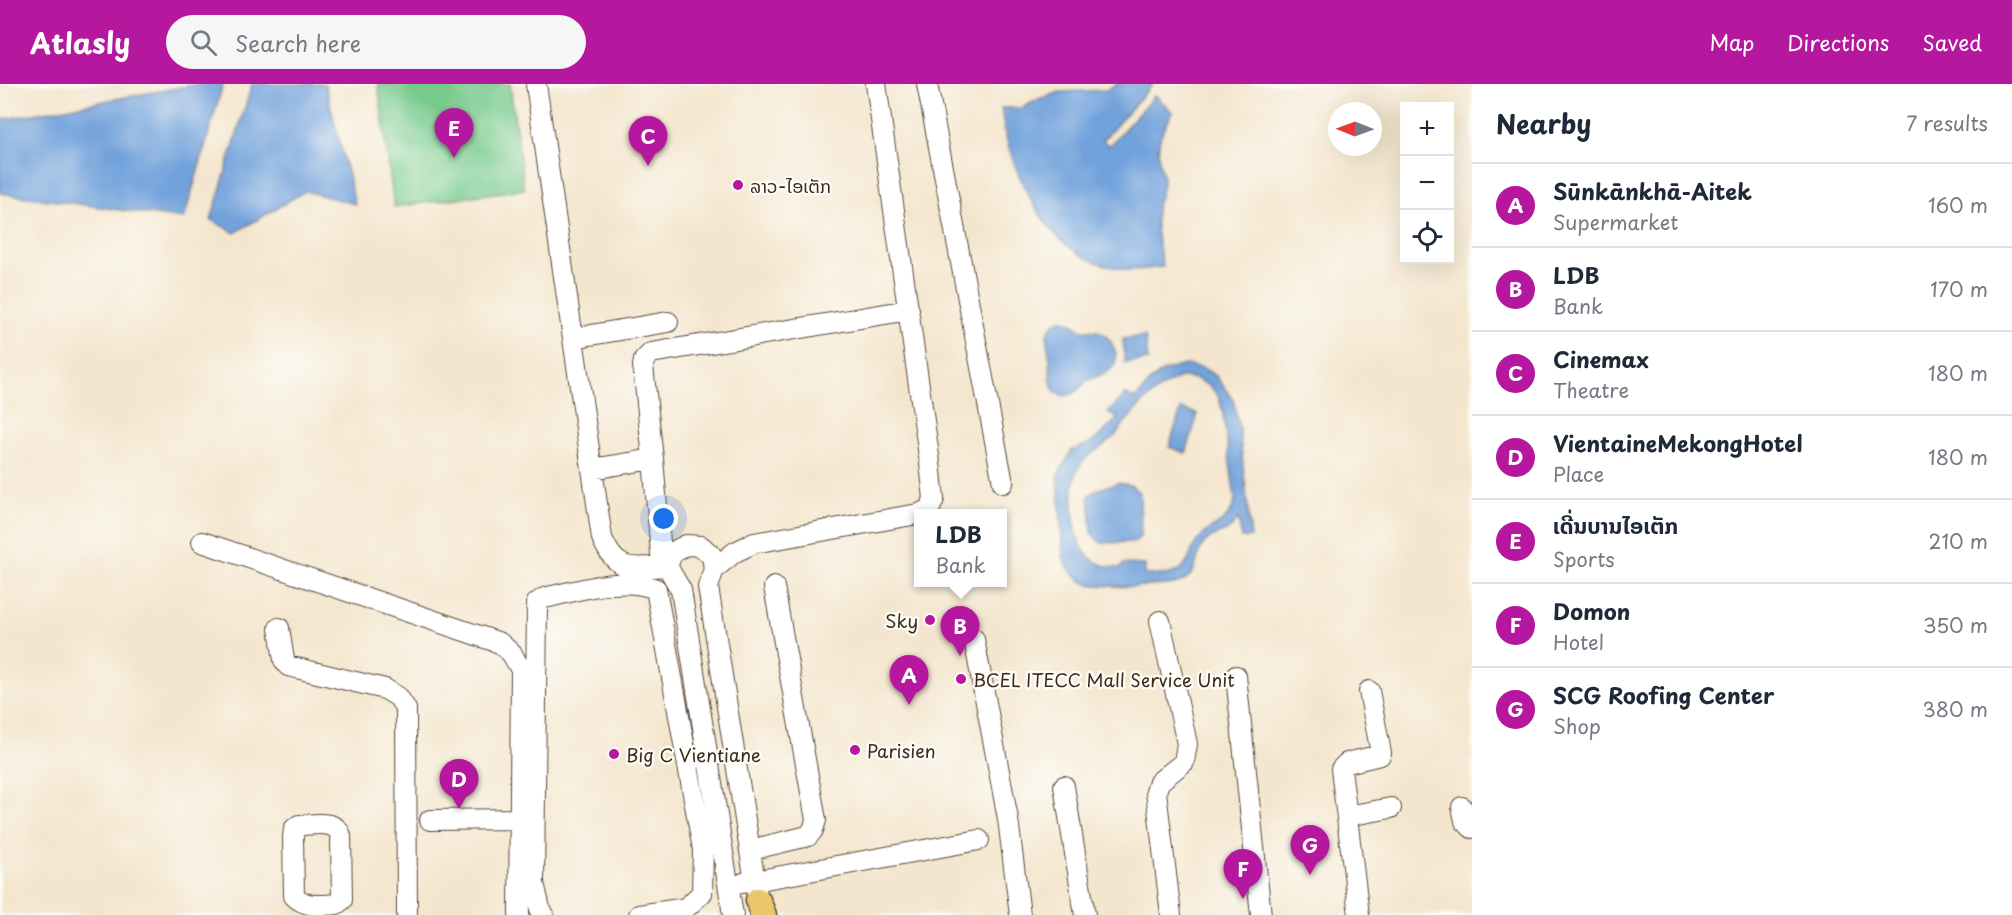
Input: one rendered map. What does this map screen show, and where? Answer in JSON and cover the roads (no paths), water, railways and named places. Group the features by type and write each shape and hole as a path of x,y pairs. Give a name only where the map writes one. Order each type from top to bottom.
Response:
{"street":[{"path":"536,84 602,538 612,559 626,575 656,589 712,849 728,885 733,915"},
{"path":"876,84 934,499 928,509"},
{"path":"927,84 1003,483"},
{"path":"639,915 686,911 702,893 712,849 681,590 665,566 644,360 651,353 909,310"},
{"path":"573,338 668,322"},
{"path":"592,469 653,459"},
{"path":"714,569 735,552 754,543 914,515"},
{"path":"202,542 500,643 512,654 521,670 520,819 527,883 544,915"},
{"path":"519,915 527,883 537,603 544,598 665,566 673,552 686,544 700,546 712,556 714,569 708,587 759,903"},
{"path":"750,850 808,836 816,820 774,588"},
{"path":"1161,621 1187,744 1184,762 1159,782 1156,792 1171,915"},
{"path":"279,628 284,660 288,666 385,689 398,697 406,709 407,915"},
{"path":"974,639 1008,819 1020,915"},
{"path":"1236,676 1261,915"},
{"path":"1359,915 1341,769 1343,766 1381,753 1369,691"},
{"path":"1064,786 1085,915"},
{"path":"1462,807 1466,821 1472,828"},
{"path":"1347,816 1390,808"},
{"path":"430,820 520,819"},
{"path":"728,885 759,903 979,840"}],"water":[{"path":"198,84 223,84 184,219 0,193 0,120"},
{"path":"252,84 325,84 355,204 305,191 235,233 211,220"},
{"path":"1117,84 1153,84 1103,140 1109,146 1155,95 1173,112 1159,141 1159,160 1163,183 1157,207 1156,225 1163,267 1127,270 1097,263 1075,251 1060,239 1035,206 1024,187 1009,147 1001,108 1022,108 1059,92 1106,90"},
{"path":"1059,320 1068,321 1080,329 1102,333 1114,347 1116,358 1109,371 1090,379 1066,396 1056,393 1050,379 1047,335"},
{"path":"1145,336 1148,360 1125,363 1123,339"},
{"path":"1186,365 1203,368 1216,376 1233,399 1239,427 1251,537 1242,538 1238,519 1229,529 1204,543 1191,574 1183,581 1176,583 1117,586 1083,582 1066,565 1063,557 1058,475 1072,450 1095,440 1118,418 1108,413 1126,394 1131,398 1138,397 1148,383 1158,375","holes":["1183,377 1196,379 1210,386 1219,397 1235,499 1233,508 1225,519 1203,534 1193,548 1188,561 1174,573 1145,575 1145,565 1123,564 1121,568 1097,563 1083,549 1076,529 1073,491 1081,463 1115,436 1153,393"]},
{"path":"1181,409 1198,414 1186,453 1169,447"},
{"path":"1117,483 1131,485 1140,493 1141,535 1135,542 1101,543 1092,534 1089,496 1096,490"}],"place":[{"name":"ເດີ່ນບານໄອເຕັກ","path":"454,158"},
{"name":"Cinemax","path":"648,166"},
{"name":"ລາວ-ໄອເຕັກ","path":"738,185"},
{"name":"Sky","path":"930,620"},
{"name":"LDB","path":"960,656"},
{"name":"BCEL ITECC Mall Service Unit","path":"961,679"},
{"name":"Sūnkānkhā-Aitek","path":"909,705"},
{"name":"Parisien","path":"855,750"},
{"name":"Big C Vientiane","path":"614,754"},
{"name":"VientaineMekongHotel","path":"459,809"},
{"name":"SCG Roofing Center","path":"1310,875"},
{"name":"Domon","path":"1243,899"}]}
